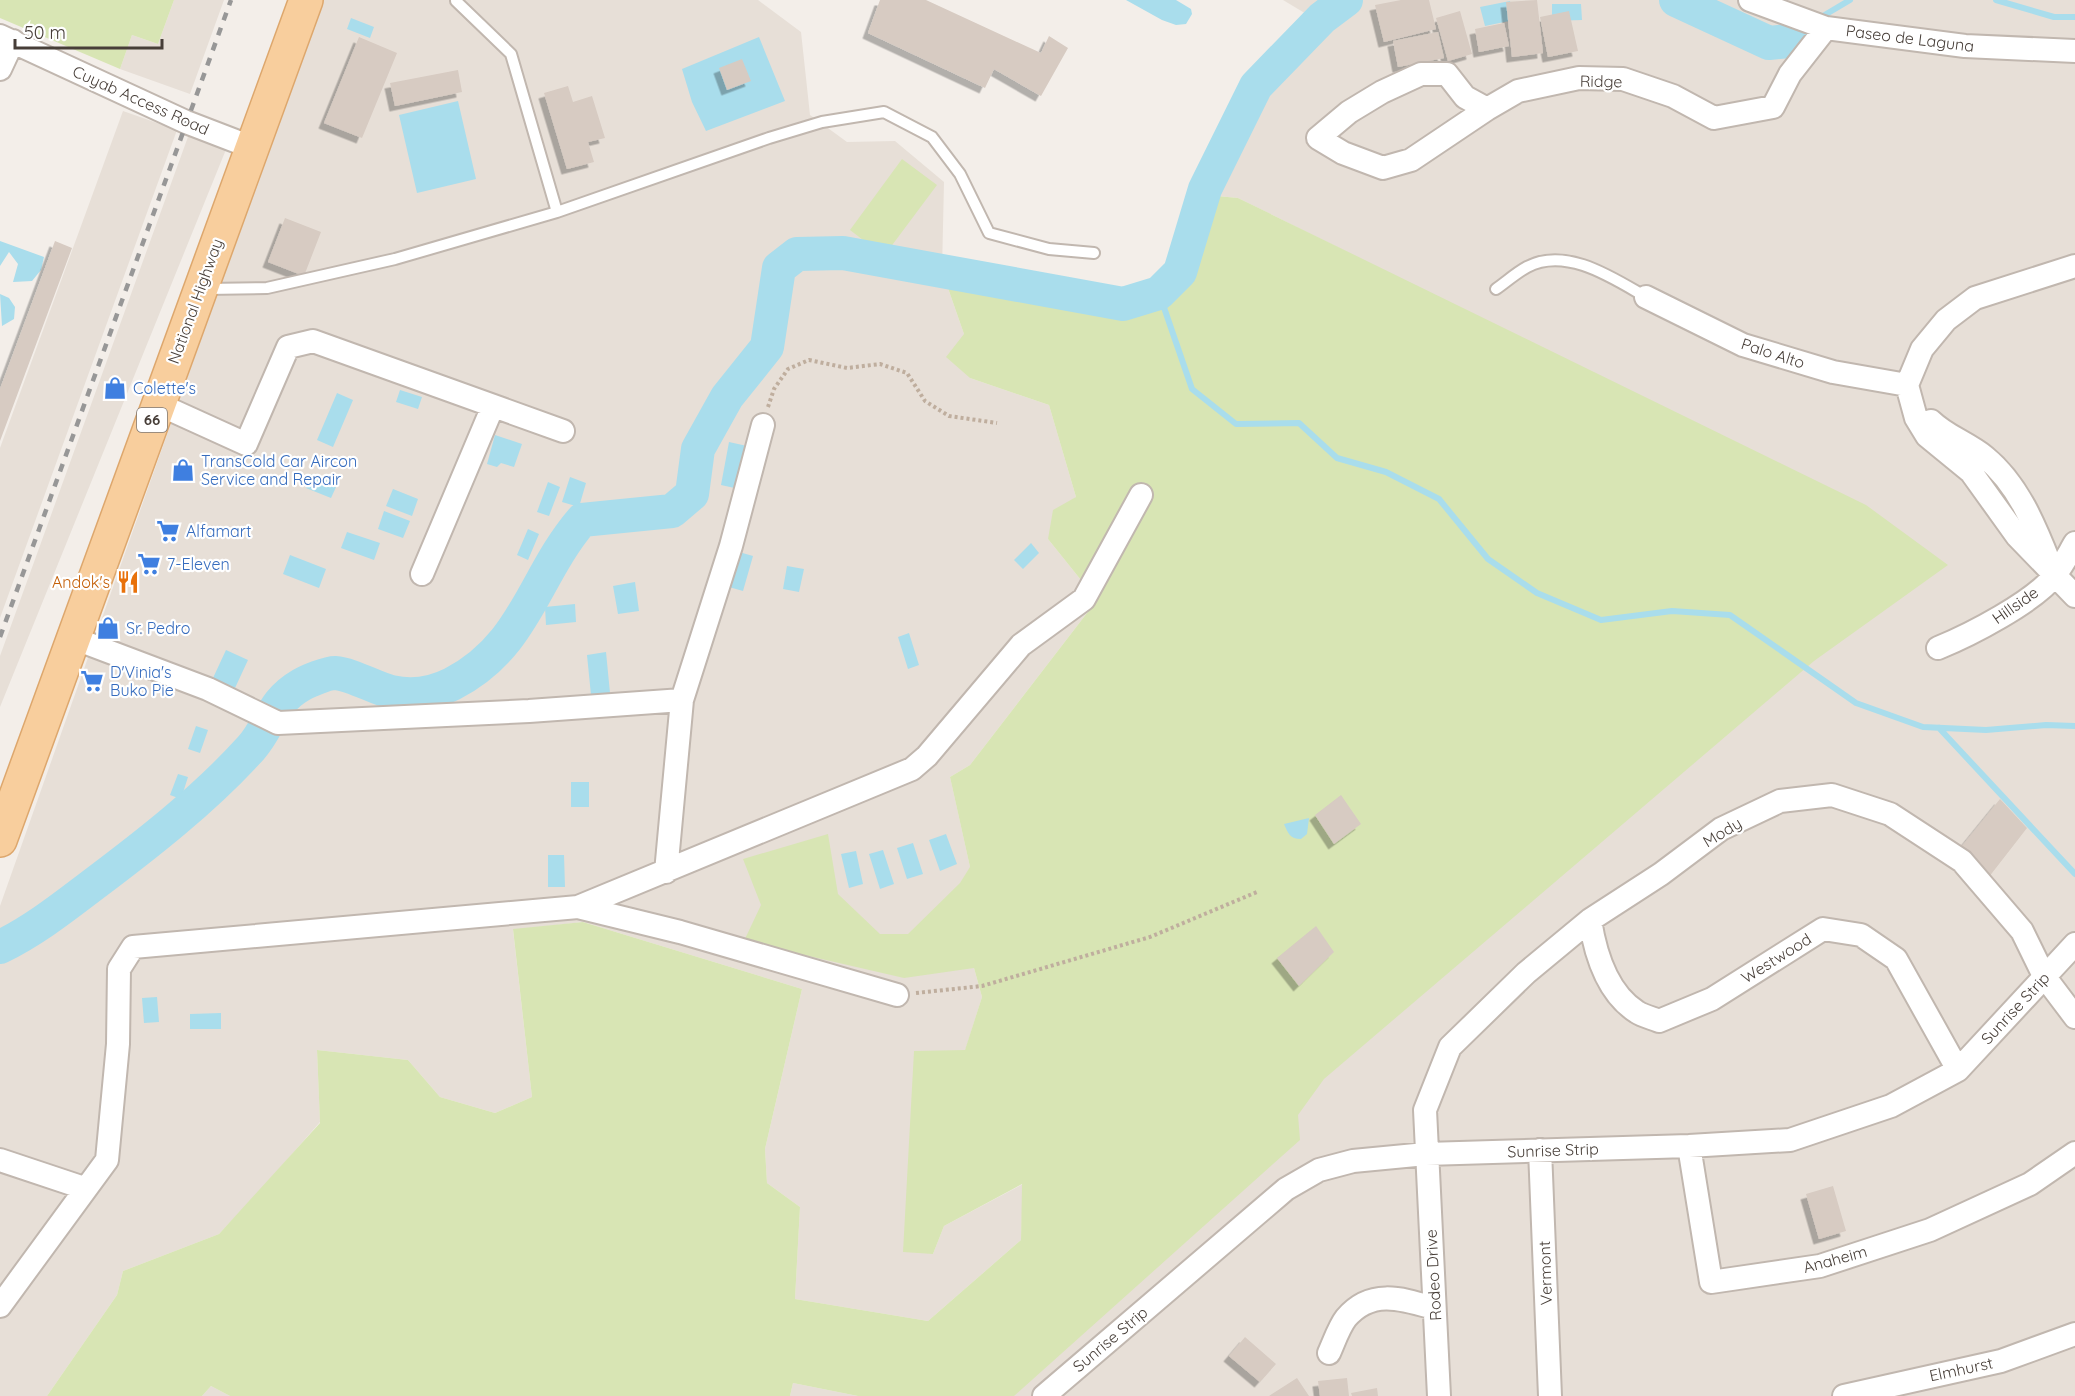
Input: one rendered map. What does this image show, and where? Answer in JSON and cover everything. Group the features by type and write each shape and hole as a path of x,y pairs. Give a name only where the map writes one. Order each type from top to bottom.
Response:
{"main road":[{"name":"National Highway","path":"0,840 306,0"}],"street":[{"name":"Paseo de Laguna","path":"1750,0 1826,28 1965,46 2075,51"},
{"name":"Ridge","path":"1487,109 1466,97 1448,75 1421,74 1349,112 1318,138 1343,153 1383,168 1411,160 1518,91 1580,78 1623,79 1673,96 1714,118 1773,107 1790,74 1826,28"},
{"name":"Cuyab Access Road","path":"7,39 186,123 251,147"},
{"path":"0,69 7,39"},
{"path":"2075,267 1975,298 1946,320 1922,349 1907,385 1923,412 1938,427 1987,458 2007,479 2035,525 2055,576 2075,596"},
{"name":"Palo Alto","path":"1646,297 1743,345 1833,372 1907,385"},
{"path":"158,404 246,444 288,347 313,341 564,430"},
{"path":"422,574 493,406"},
{"path":"666,872 682,700 731,546 763,425"},
{"path":"0,1306 84,1188 107,1160 118,1044 119,969 133,946 578,907 912,769 927,756 1021,645 1084,598 1141,495"},
{"name":"Hillside","path":"1938,648 1976,633 2055,576 2075,543"},
{"path":"73,638 208,689 270,719 529,711 682,700"},
{"name":"Mody","path":"1426,1154 1425,1110 1450,1047 1526,973 1590,920 1661,874 1721,830 1780,801 1832,795 1890,814 1962,861 2022,931 2044,976 2075,1017"},
{"path":"578,907 680,932 897,995"},
{"name":"Westwood","path":"1590,920 1595,952 1614,987 1636,1011 1659,1021 1712,999 1823,929 1861,935 1896,959 1958,1070"},
{"name":"Sunrise Strip","path":"1054,1393 1286,1190 1319,1170 1353,1161 1426,1154 1689,1146 1790,1140 1891,1106 1958,1070 2075,944"},
{"name":"Anaheim","path":"1689,1146 1711,1282 1820,1266 1930,1230 2030,1184 2075,1153"},
{"name":"Vermont","path":"1540,1150 1550,1396"},
{"name":"Rodeo Drive","path":"1426,1154 1439,1396"},
{"path":"0,1160 84,1188"},
{"path":"1329,1353 1346,1318 1370,1301 1395,1296 1434,1308"},
{"name":"Elmhurst","path":"1844,1396 2001,1361 2075,1334"}],"lane":[{"path":"456,1 511,54 557,212"},
{"path":"199,290 267,288 395,259 557,212 769,138 822,122 884,112 932,137 960,174 989,233 1049,249 1094,253"},
{"path":"1496,289 1529,266 1555,261 1578,262 1646,297"}],"path":[{"path":"763,425 774,389 788,369 808,360 847,368 880,364 908,373 925,401 949,416 996,423"},
{"path":"897,995 982,986 1150,937 1257,892"}],"shaded area":[{"path":"174,0 224,0 190,94 120,69 132,35 158,44"},
{"path":"321,0 758,0 801,32 810,115 847,142 895,141 944,182 942,271 964,334 970,378 1049,405 1076,497 1048,539 1097,600 970,765 950,777 970,867 974,968 982,997 965,1051 914,1051 933,1254 944,1226 1023,1184 1021,1240 928,1321 795,1299 800,1207 767,1183 765,1149 802,989 583,922 513,930 532,1097 495,1113 440,1097 408,1060 317,1050 320,1122 265,1185 219,1234 123,1271 117,1295 47,1396 0,1396 0,906"},
{"path":"1283,0 2075,0 2075,1396 937,1396 1587,371 1238,198 1217,196 1268,79 1323,24"},
{"path":"123,111 177,130 0,618 0,448"},
{"path":"189,134 227,147 0,707 0,656"},
{"path":"793,1383 858,1396 790,1396"},
{"path":"211,1386 230,1396 202,1396"}],"green space":[{"path":"0,0 174,0 158,44 132,35 120,69 0,18"},
{"path":"902,159 937,185 884,256 850,230"},
{"path":"1217,196 1238,198 1866,505 1948,565 1814,661 1324,1079 1298,1115 1300,1140 1014,1396 858,1396 793,1383 790,1396 230,1396 211,1386 202,1396 47,1396 117,1295 123,1271 219,1234 320,1123 317,1050 408,1060 440,1097 495,1113 532,1097 513,929 583,922 802,989 765,1149 767,1183 800,1207 795,1299 928,1321 1021,1240 1022,1184 944,1226 933,1254 903,1252 914,1051 965,1050 982,997 974,968 904,978 744,941 761,905 743,859 828,834 838,894 880,934 908,934 960,883 970,867 950,777 970,765 1097,600 1048,539 1053,510 1076,497 1049,405 970,378 946,357 964,334 942,271 1123,304 1159,293 1181,272"}],"water":[{"path":"1126,0 1176,0 1191,9 1192,14 1186,24 1176,25"},
{"path":"1510,1 1514,20 1485,26 1480,7"},
{"path":"1552,4 1581,4 1582,20 1552,21"},
{"path":"351,18 374,27 370,38 347,29"},
{"path":"759,37 785,101 706,131 692,102 682,69"},
{"path":"458,101 476,179 417,193 399,115"},
{"path":"0,241 44,257 41,270 32,281 13,282 18,264 9,252 0,266"},
{"path":"0,294 9,298 15,307 14,319 2,326"},
{"path":"400,390 422,397 418,409 396,402"},
{"path":"337,393 353,400 333,447 317,440"},
{"path":"495,435 522,444 514,467 501,463 497,467 487,464"},
{"path":"729,442 747,446 739,489 721,485"},
{"path":"312,474 337,485 331,498 306,488"},
{"path":"570,477 586,483 579,507 562,502"},
{"path":"548,482 560,487 549,516 537,512"},
{"path":"393,489 418,499 412,516 386,506"},
{"path":"384,511 410,521 403,538 378,529"},
{"path":"528,529 539,534 528,560 517,555"},
{"path":"347,532 380,543 374,560 341,548"},
{"path":"1031,543 1039,553 1023,569 1014,560"},
{"path":"739,552 753,556 743,591 729,587"},
{"path":"290,555 326,569 319,588 283,574"},
{"path":"787,566 804,569 799,592 783,589"},
{"path":"635,582 639,611 618,614 613,586"},
{"path":"575,604 576,622 546,625 545,607"},
{"path":"909,633 919,665 908,669 898,637"},
{"path":"226,650 248,660 235,688 213,678"},
{"path":"606,652 610,693 591,695 587,655"},
{"path":"196,726 208,730 200,753 188,749"},
{"path":"178,774 188,777 181,799 170,795"},
{"path":"571,782 589,782 589,807 571,807"},
{"path":"1309,818 1307,834 1301,839 1292,837 1288,833 1284,824"},
{"path":"946,834 957,864 940,871 929,840"},
{"path":"913,843 923,874 907,879 897,848"},
{"path":"883,850 894,884 880,889 869,854"},
{"path":"856,851 863,884 849,888 841,854"},
{"path":"548,855 564,855 565,887 548,887"},
{"path":"157,997 159,1022 144,1023 142,998"},
{"path":"221,1013 221,1029 190,1029 190,1014"}],"building":[{"path":"880,0 926,0 1041,53 1049,36 1068,48 1041,96 994,69 985,88 868,33"},
{"path":"1401,0 1429,0 1436,29 1384,42 1375,5"},
{"path":"1537,0 1543,53 1512,57 1506,2"},
{"path":"1460,11 1472,54 1448,61 1436,18"},
{"path":"1569,11 1578,51 1548,57 1540,17"},
{"path":"1504,23 1509,46 1479,52 1475,29"},
{"path":"1438,32 1444,58 1398,67 1393,41"},
{"path":"359,37 397,53 362,138 324,123"},
{"path":"742,59 751,81 727,90 719,68"},
{"path":"458,70 462,92 395,106 390,83"},
{"path":"568,86 573,102 592,96 605,138 588,142 594,162 567,169 544,93"},
{"path":"285,218 321,232 304,276 268,262"},
{"path":"55,241 72,248 0,441 0,389"},
{"path":"1341,795 1361,824 1334,844 1315,815"},
{"path":"2000,799 2027,828 1985,882 1957,852"},
{"path":"1316,926 1334,952 1299,986 1277,958"},
{"path":"1833,1186 1846,1231 1819,1239 1806,1194"},
{"path":"1245,1337 1276,1364 1260,1382 1229,1356"},
{"path":"1297,1378 1309,1396 1269,1396"},
{"path":"1347,1378 1349,1396 1320,1396 1318,1381"},
{"path":"1377,1388 1378,1396 1352,1396 1351,1393"}],"waterway":[{"path":"0,947 24,934 57,911 132,855 194,804 251,748 283,699 301,685 335,673 385,690 407,694 438,690 452,684 477,668 497,650 513,630 551,564 582,520 672,511 692,494 698,449 727,397 767,347 779,268 797,254 843,253 1123,304 1159,293 1180,272 1205,189 1256,86 1322,18 1346,0"},
{"path":"1676,0 1769,43 1799,40"},
{"path":"1823,16 1850,0"},
{"path":"1996,0 2054,17 2075,17"},
{"path":"1159,293 1192,389 1236,424 1299,423 1337,458 1386,472 1439,499 1488,559 1537,593 1601,620 1672,611 1730,615 1856,703 1923,727 1986,730 2046,725 2075,726"},
{"path":"1939,728 2075,874"}],"railway":[{"path":"0,637 231,0"}],"place":[{"name":"Colette's","path":"115,388"},
{"name":"TransCold Car Aircon Service and Repair","path":"183,470"},
{"name":"Alfamart","path":"168,531"},
{"name":"7-Eleven","path":"149,564"},
{"name":"Andok's","path":"128,582"},
{"name":"Sr. Pedro","path":"108,628"},
{"name":"D'Vinia's Buko Pie","path":"92,681"}]}
